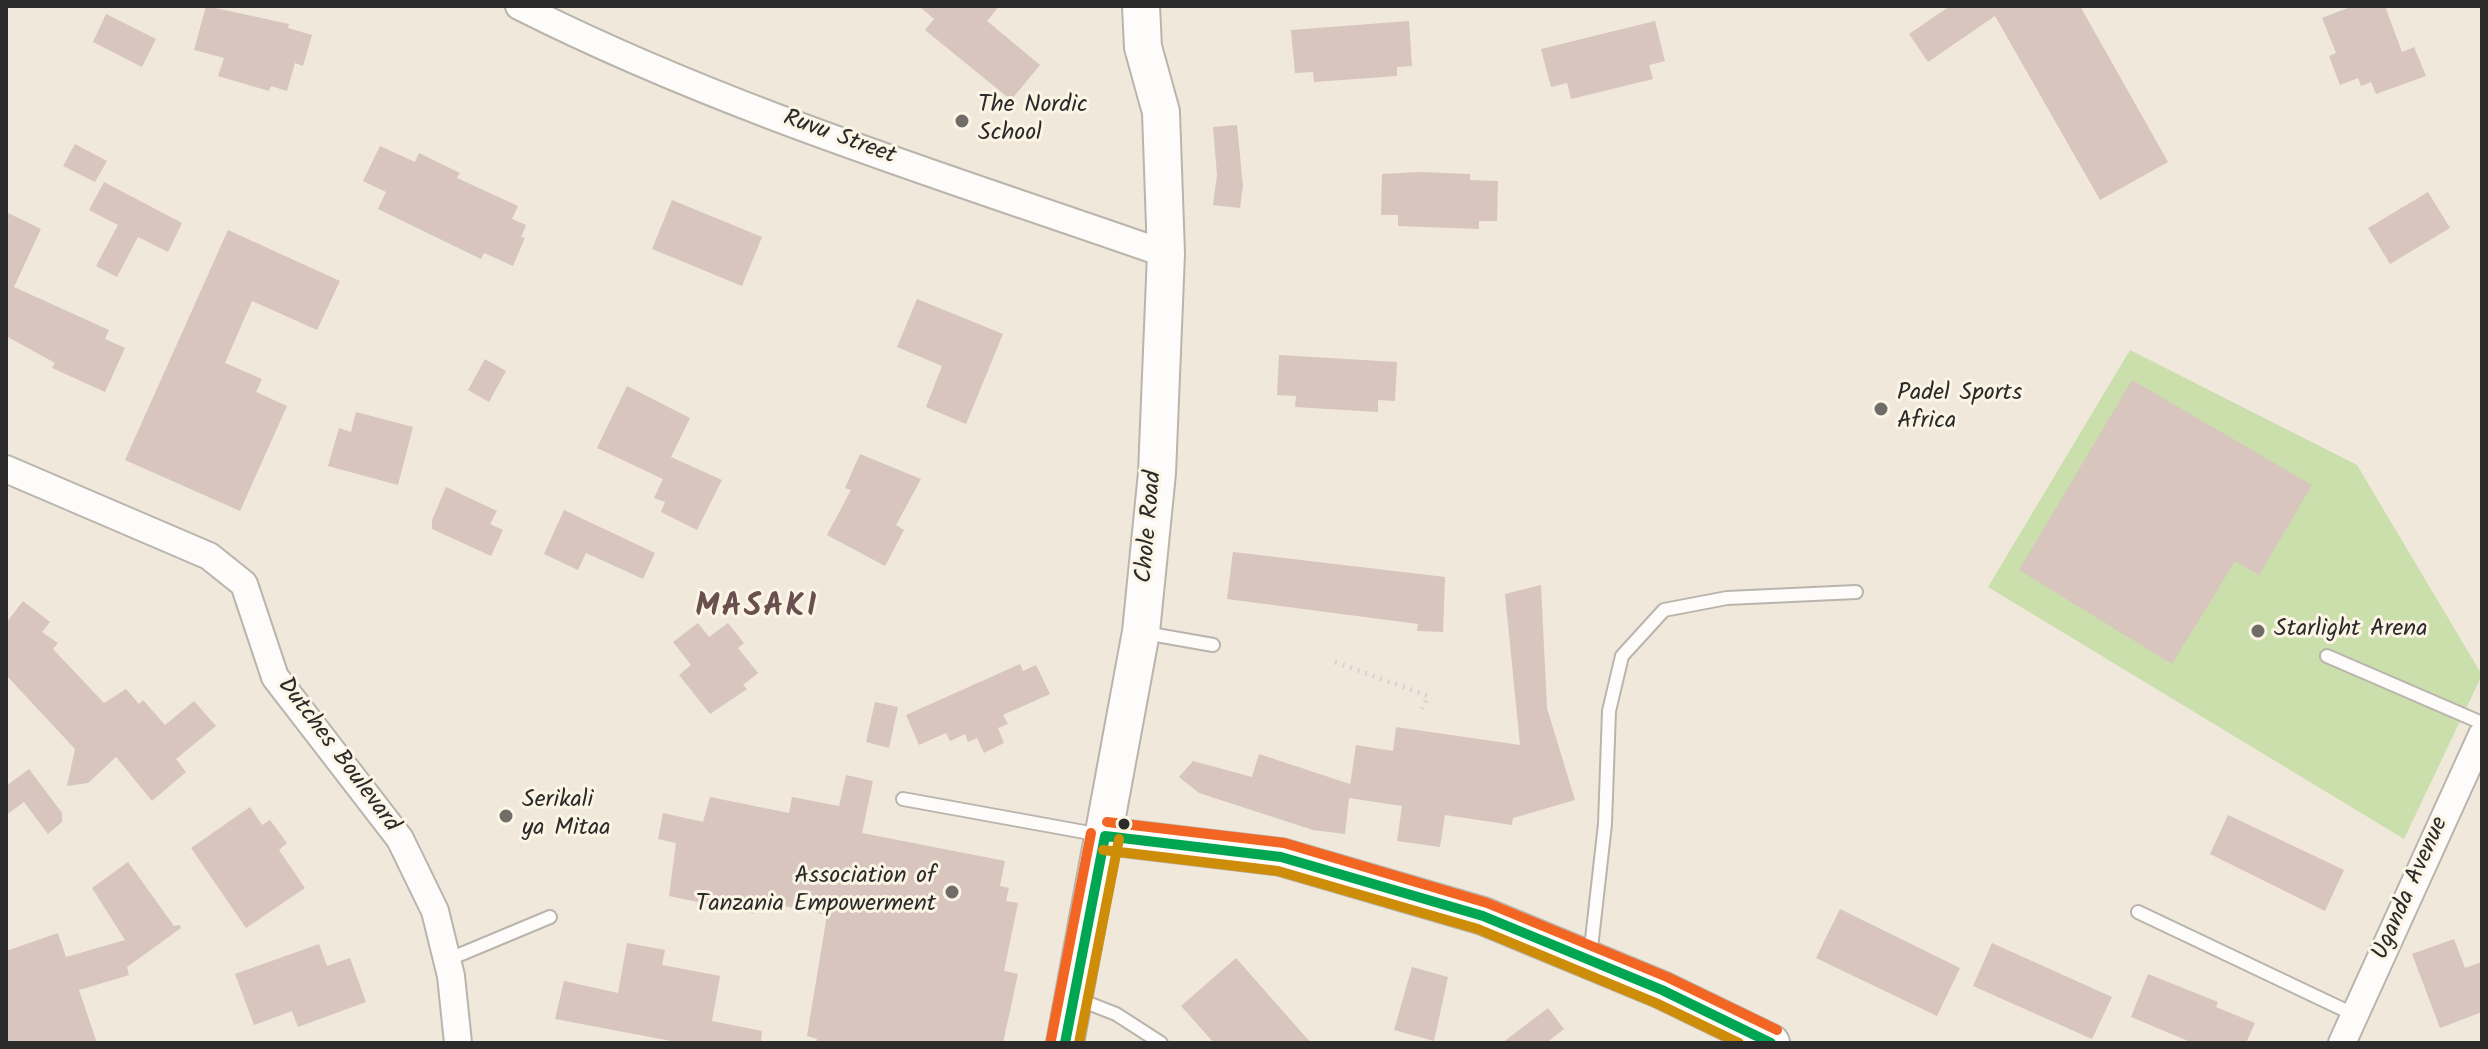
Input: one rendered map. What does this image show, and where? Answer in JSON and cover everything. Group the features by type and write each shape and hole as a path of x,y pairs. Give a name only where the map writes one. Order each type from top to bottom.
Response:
{"street":[{"name":"Ruvu Street","path":"519,6 589,41 816,132 1166,254"},
{"name":"Chole Road","path":"1065,1043 1141,632 1157,473 1166,254 1161,112 1143,47 1141,6"},
{"name":"Dutches Boulevard","path":"6,469 209,556 244,584 275,677 400,839 435,911 447,960 458,1043"},
{"name":"Uganda Avenue","path":"2352,1034 2482,735"},
{"path":"1105,836 1281,857 1483,916 1662,990 1767,1042"}],"lane":[{"path":"1590,960 1605,824 1609,711 1622,656 1664,610 1727,598 1856,592"},
{"path":"1141,632 1213,645"},
{"path":"2327,656 2482,723"},
{"path":"903,799 1105,836"},
{"path":"2138,912 2352,1034"},
{"path":"447,960 550,917"},
{"path":"1073,998 1116,1014 1161,1043"}],"path":[{"path":"1335,662 1428,696 1422,709"}],"green space":[{"name":"Starlight Arena","path":"2130,350 2357,465 2482,675 2404,839 1988,587"}],"building":[{"path":"206,6 289,24 288,28 312,35 303,66 295,63 287,91 271,86 269,91 218,76 224,58 194,50"},
{"path":"919,6 999,6 987,21 1040,65 1011,100 925,30 934,19"},
{"path":"1950,6 2080,6 2168,162 2100,200 1995,16 1928,62 1909,34"},
{"path":"2353,6 2385,6 2402,52 2414,47 2426,76 2376,94 2371,82 2361,86 2358,78 2340,85 2329,56 2336,53 2322,18"},
{"path":"106,14 156,39 142,67 93,42"},
{"path":"1409,21 1412,66 1397,67 1397,76 1314,82 1313,72 1295,73 1291,30"},
{"path":"1655,21 1665,61 1649,65 1653,79 1571,99 1567,83 1551,87 1541,49"},
{"path":"1237,125 1243,186 1240,208 1213,205 1217,175 1213,127"},
{"path":"75,144 107,161 95,182 63,166"},
{"path":"380,146 415,162 419,153 460,173 457,178 518,206 512,219 526,225 521,237 525,238 513,266 484,253 481,259 378,209 386,192 363,181"},
{"path":"1382,174 1470,174 1470,180 1498,181 1497,221 1479,221 1479,229 1398,226 1398,215 1381,215"},
{"path":"104,182 182,223 168,252 138,237 117,277 96,266 118,225 89,210"},
{"path":"2428,192 2450,228 2390,264 2368,228"},
{"path":"672,200 762,237 742,286 652,249"},
{"path":"6,212 41,229 14,287 109,330 105,339 125,348 105,392 52,368 55,363 6,336"},
{"path":"228,230 340,281 317,330 252,301 225,363 262,379 256,392 287,406 240,511 125,460"},
{"path":"917,299 1003,334 966,424 926,407 942,366 897,347"},
{"path":"1279,355 1397,362 1395,401 1378,400 1378,412 1295,407 1296,396 1277,395"},
{"path":"485,359 506,371 489,402 468,390"},
{"path":"2132,380 2312,485 2259,575 2235,561 2172,664 2019,570"},
{"path":"627,386 690,418 671,457 722,480 697,530 661,512 665,502 654,498 663,479 597,448"},
{"path":"356,412 413,427 398,485 328,466 339,428 351,432"},
{"path":"860,454 921,479 896,525 904,530 885,566 827,535 851,490 845,488"},
{"path":"446,487 497,511 490,524 503,530 491,556 432,529 432,520"},
{"path":"564,510 655,553 643,579 586,553 578,570 544,554"},
{"path":"1233,552 1445,577 1443,632 1417,631 1418,624 1227,599"},
{"path":"1541,585 1547,708 1575,800 1513,818 1512,825 1445,815 1440,847 1397,841 1402,806 1349,798 1345,834 1313,830 1199,793 1179,777 1193,761 1252,777 1259,754 1350,784 1349,793 1356,745 1393,751 1396,727 1520,745 1505,594"},
{"path":"23,601 50,622 42,632 58,643 53,649 104,703 126,689 139,704 143,700 165,725 194,701 216,726 176,759 186,772 152,801 116,757 88,783 67,786 75,749 6,675 6,623"},
{"path":"698,623 709,637 728,623 744,643 738,648 758,673 743,685 747,689 710,714 679,675 691,665 673,642"},
{"path":"1020,664 1023,671 1036,665 1050,694 1003,715 1008,724 998,728 1004,743 984,753 977,738 968,742 965,734 950,741 946,733 919,745 906,715"},
{"path":"875,702 898,707 889,748 866,742"},
{"path":"29,769 62,813 62,822 48,834 24,802 6,815 6,786"},
{"path":"846,775 873,781 862,833 1005,861 1000,886 1009,888 1006,901 1018,903 1004,971 1018,974 1003,1043 816,1043 817,1039 807,1036 827,915 757,900 754,914 669,896 676,843 658,839 663,813 703,822 710,797 789,813 792,797 839,806"},
{"path":"250,807 262,825 270,820 287,843 279,850 305,888 246,928 191,848"},
{"path":"2228,815 2344,870 2325,911 2210,854"},
{"path":"128,862 174,926 180,925 181,928 127,967 129,975 79,990 97,1043 6,1043 6,951 58,933 66,957 125,940 92,888"},
{"path":"1840,909 1960,968 1937,1016 1816,958"},
{"path":"2454,939 2465,968 2482,962 2482,1012 2440,1028 2412,954"},
{"path":"627,943 665,950 662,965 720,976 712,1021 762,1031 761,1043 682,1043 555,1019 564,981 618,993"},
{"path":"1992,943 2112,997 2092,1039 1973,986"},
{"path":"319,944 327,966 350,958 366,1002 298,1027 292,1011 254,1025 235,974"},
{"path":"1236,958 1311,1043 1214,1043 1181,1006"},
{"path":"1412,967 1448,977 1434,1041 1394,1030"},
{"path":"2148,974 2218,1002 2216,1007 2255,1023 2246,1043 2193,1043 2131,1017"},
{"path":"1548,1008 1564,1029 1546,1043 1502,1043"}],"transit line":[{"path":"1107,822 1284,843 1487,903 1667,977 1777,1030"},
{"path":"1051,1040 1091,833"},
{"path":"1105,836 1281,857 1483,916 1662,990 1771,1043"},
{"path":"1065,1043 1105,836"},
{"path":"1079,1043 1119,839"},
{"path":"1103,850 1278,871 1478,929 1656,1003 1739,1043"}],"place":[{"name":"The Nordic School","path":"962,121"},
{"name":"Padel Sports Africa","path":"1881,409"},
{"name":"Starlight Arena","path":"2258,631"},
{"name":"Serikali ya Mitaa","path":"506,816"},
{"name":"Association of Tanzania Empowerment","path":"952,892"}],"district":[{"name":"MASAKI","path":"757,610"}]}
